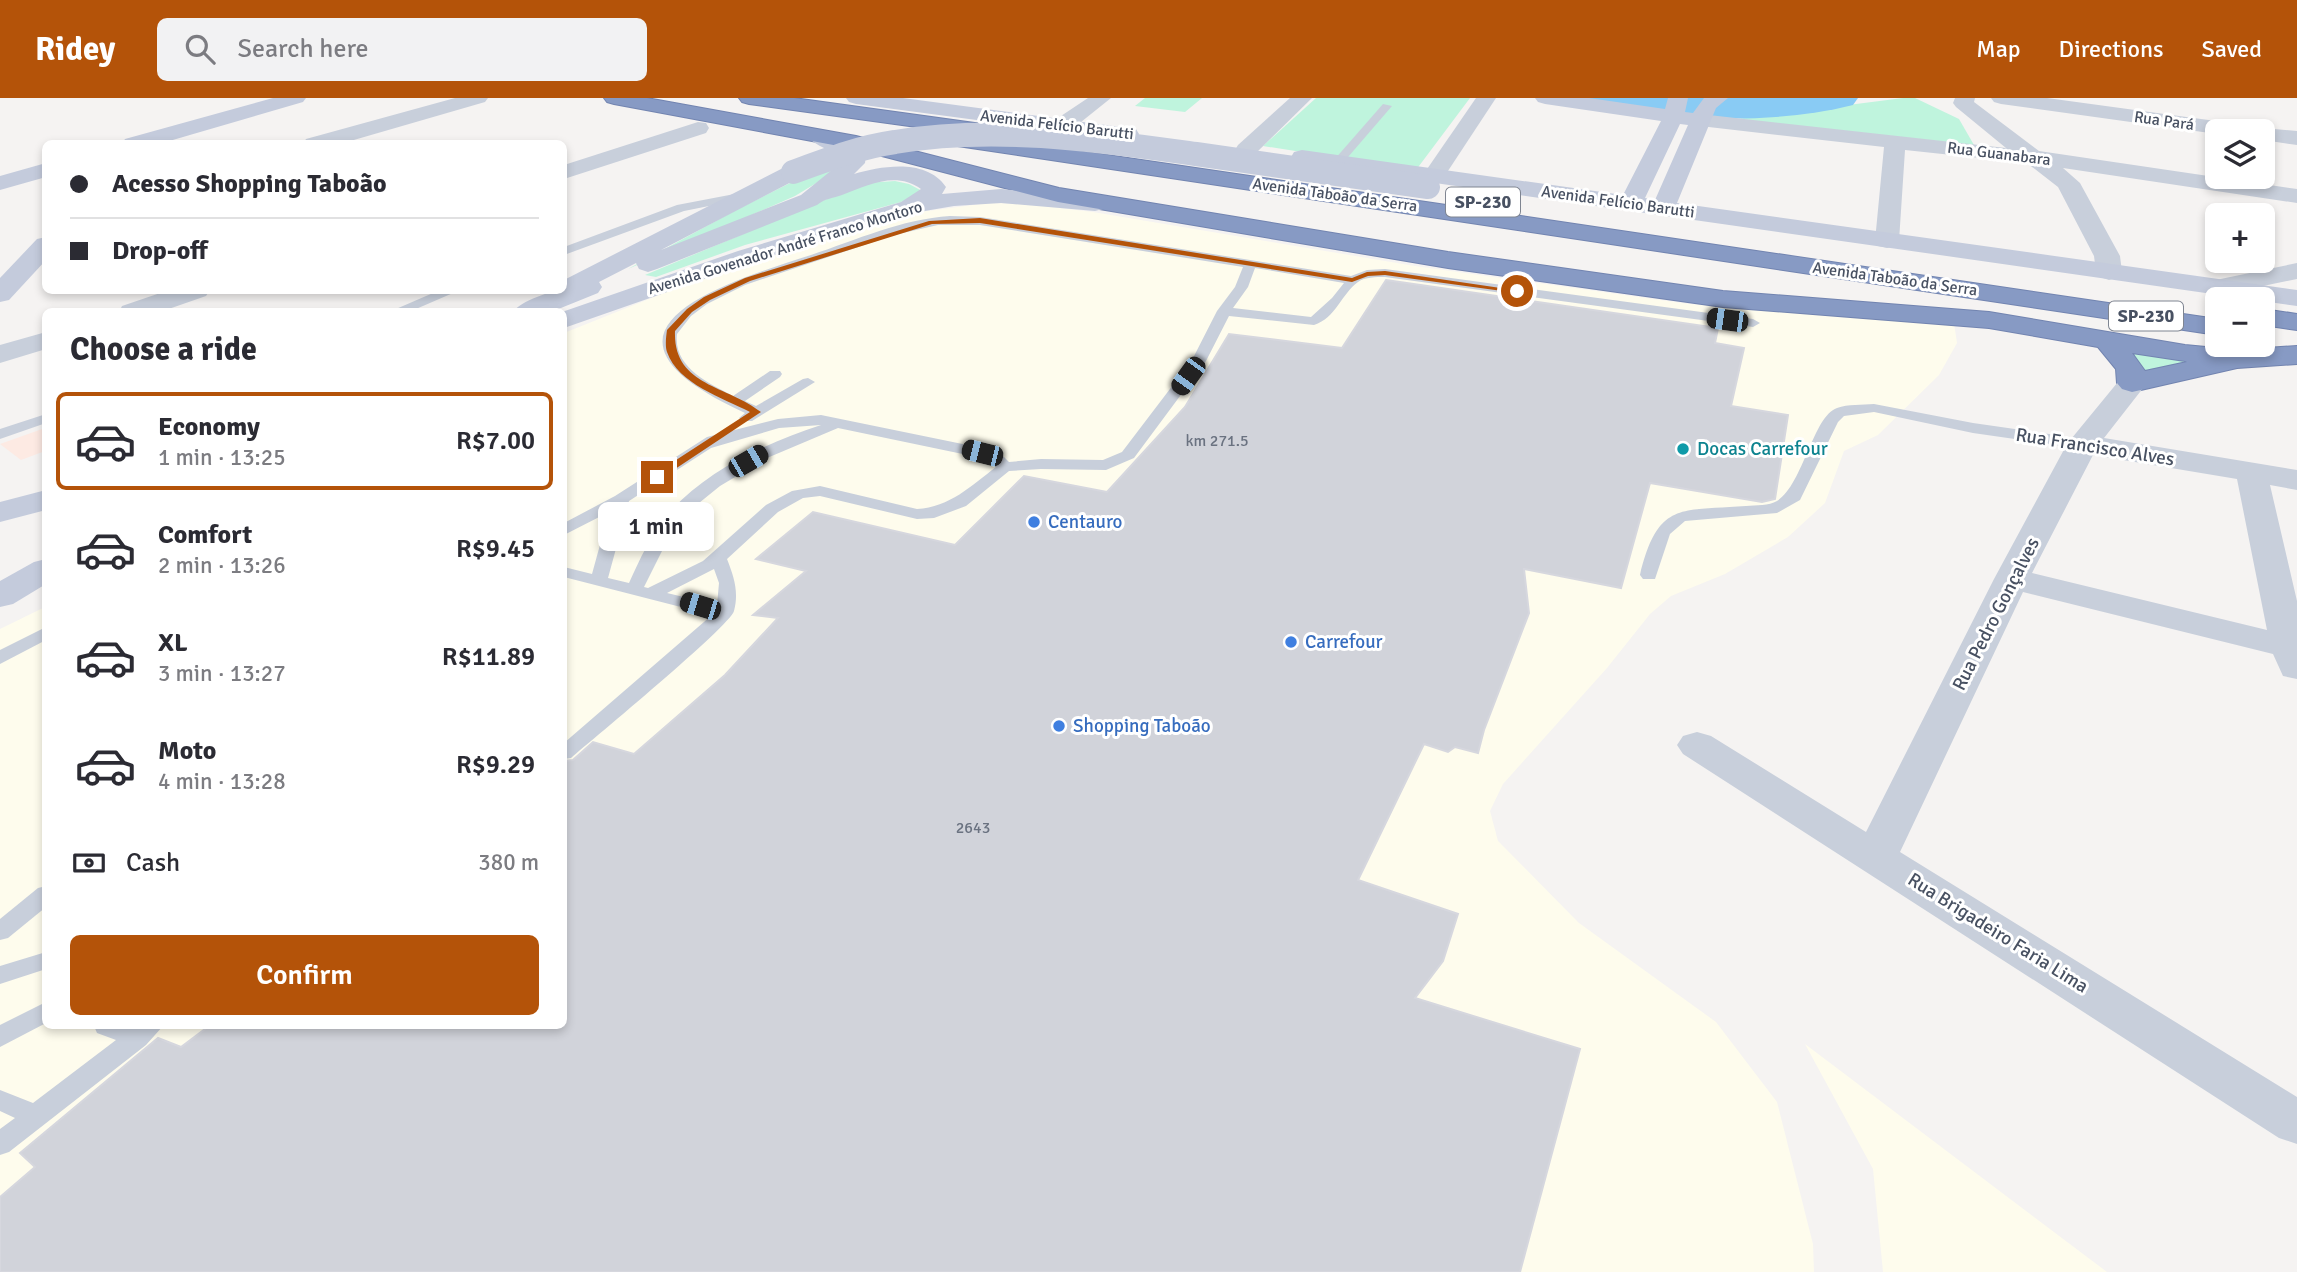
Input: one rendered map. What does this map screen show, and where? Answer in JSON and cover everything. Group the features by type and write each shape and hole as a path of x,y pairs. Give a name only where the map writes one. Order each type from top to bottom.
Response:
{"highway":[{"path":"614,98 856,143 1028,188 1136,209 1723,299 1989,320 2237,359"},
{"name":"Avenida Taboão da Serra","path":"659,98 978,142 2205,325"},
{"name":"Avenida Taboão da Serra","path":"749,98 911,108 1177,156 2205,297"},
{"path":"821,98 911,108"},
{"path":"1567,277 2010,305 2075,305"},
{"path":"2275,319 2297,322"},
{"path":"2275,336 2297,339"},
{"path":"2108,340 2130,368 2132,383 2237,359 2297,355"}],"main road":[{"path":"148,140 296,98"},
{"name":"Avenida Felício Barutti","path":"856,98 911,108 1063,125 1338,162 1431,181 1548,199 1598,200 1663,208 2109,272 2205,296"},
{"path":"1545,98 1707,107 1663,208"},
{"path":"1630,204 1677,106"},
{"path":"567,288 793,172 831,158 903,141 1009,132 1091,139 1431,181"},
{"name":"Avenida Govenador André Franco Montoro","path":"534,308 809,201 854,163 855,155 834,142 819,137"},
{"path":"1645,171 1661,176 1678,175"},
{"path":"0,183 42,172"},
{"path":"809,201 865,177 893,174 926,180 934,187 930,195 909,207"},
{"name":"Avenida Govenador André Franco Montoro","path":"567,319 747,256 909,207 954,199 1001,196 1046,198 1136,209"},
{"path":"0,294 42,248"},
{"path":"531,308 556,294"},
{"name":"Avenida Felício Barutti","path":"2275,298 2297,298"},
{"path":"0,512 42,501"},
{"path":"0,596 42,571"}],"street":[{"path":"328,140 478,98"},
{"path":"1063,125 1101,98"},
{"path":"1246,150 1302,98"},
{"path":"1431,181 1486,98"},
{"path":"1965,98 1963,103 1967,108 2067,183 2107,256 2109,272"},
{"name":"Rua Pará","path":"2001,98 2205,126"},
{"name":"Rua Guanabara","path":"1707,107 1895,143 2038,159 2297,196"},
{"path":"567,171 698,128"},
{"path":"2275,135 2297,138"},
{"path":"1958,149 1985,147 2006,138"},
{"path":"1887,241 1895,143"},
{"path":"2067,183 2081,175 2106,168"},
{"path":"2252,287 2297,271"},
{"path":"144,308 185,294"},
{"path":"0,354 42,341"},
{"name":"Rua Pedro Gonçalves","path":"1876,856 2012,579 2083,444 2132,383"},
{"name":"Rua Francisco Alves","path":"2083,444 2297,480"},
{"path":"2012,579 2293,659 2251,472"},
{"name":"Rua Brigadeiro Faria Lima","path":"1697,744 2297,1123"}],"lane":[{"path":"1338,162 1387,106"},
{"path":"567,250 670,211 745,196"},
{"path":"757,412 699,382 678,366 670,350 671,330 707,298 747,280 931,222 980,220 1352,280 1367,274 1385,273 1753,323"},
{"path":"567,256 645,229 677,230"},
{"path":"642,592 695,573 718,558 766,514 790,498 813,490 917,514 934,513 960,503 1004,467 1030,464 1106,465 1128,455 1199,361 1250,265"},
{"path":"1224,311 1314,321 1337,302 1352,280"},
{"path":"406,308 443,294"},
{"path":"424,308 460,294"},
{"path":"734,402 775,374"},
{"path":"567,528 621,499 804,384 803,404 821,420"},
{"name":"Rua Francisco Alves","path":"1649,575 1659,537 1668,523 1681,516 1777,508 1794,497 1831,420 1839,412 1858,409 1894,410 1973,428 2083,444"},
{"path":"0,434 42,419"},
{"path":"704,445 778,424 821,420 982,453 998,460 1004,467"},
{"path":"642,592 662,534 685,509 734,468 761,453 839,423"},
{"path":"598,582 621,499"},
{"path":"567,512 585,518"},
{"path":"567,750 725,613 728,583 718,558"},
{"path":"567,573 725,613"},
{"path":"0,658 42,634"},
{"path":"0,932 42,897"},
{"path":"0,975 42,961"},
{"path":"0,1037 42,1013"},
{"path":"125,1029 144,1032"},
{"path":"0,1144 144,1032"},
{"path":"0,1100 36,1116"}],"shaded area":[{"name":"Shopping Taboão","path":"988,203 1027,204 1093,212 1415,266 1689,304 1954,323 1957,343 1939,375 1878,435 1844,451 1825,503 1788,537 1725,574 1671,596 1650,614 1607,668 1503,784 1490,811 1498,841 1579,923 1716,1022 1777,1102 1813,1244 1814,1272 0,1272 0,629 42,608 42,1029 567,1029 567,332 689,283 920,212"},
{"path":"42,429 42,452 21,460 0,444"},
{"path":"1805,1044 2107,1272 1883,1272 1873,1169"}],"green space":[{"path":"1145,98 1202,98 1185,112 1135,106"},
{"path":"1316,98 1470,98 1416,170 1263,146"},
{"path":"1915,98 1959,119 1974,145 1738,119"},
{"path":"841,162 823,179 795,196 628,269 736,210 830,163"},
{"path":"895,181 909,184 924,192 901,202 745,245 656,277 645,275 865,183"},
{"path":"2120,345 2213,359 2141,377"}],"building":[{"name":"Shopping Taboão","path":"1386,280 1718,328 1715,343 1744,348 1731,406 1788,415 1775,499 1762,502 1650,483 1621,588 1524,569 1529,613 1484,730 1478,753 1455,747 1448,752 1424,744 1358,880 1458,914 1443,961 1415,998 1580,1049 1520,1272 0,1272 0,1197 35,1167 20,1153 158,1038 181,1047 205,1029 567,1029 567,761 573,760 593,742 634,754 725,675 778,618 753,615 806,571 756,559 813,512 955,545 1024,476 1107,492 1185,407 1229,334 1342,348"}],"waterway":[{"path":"1582,98 1679,107 1744,107 1841,98"}],"place":[{"name":"Docas Carrefour","path":"1683,449"},
{"name":"Centauro","path":"1034,522"},
{"name":"Carrefour","path":"1291,642"},
{"name":"Shopping Taboão","path":"1059,726"}],"route":[{"path":"657,477 757,412 699,382 678,366 670,350 671,330 676,324 707,298 747,280 851,245 931,222 980,220 1352,280 1367,274 1385,273 1517,291"}]}
